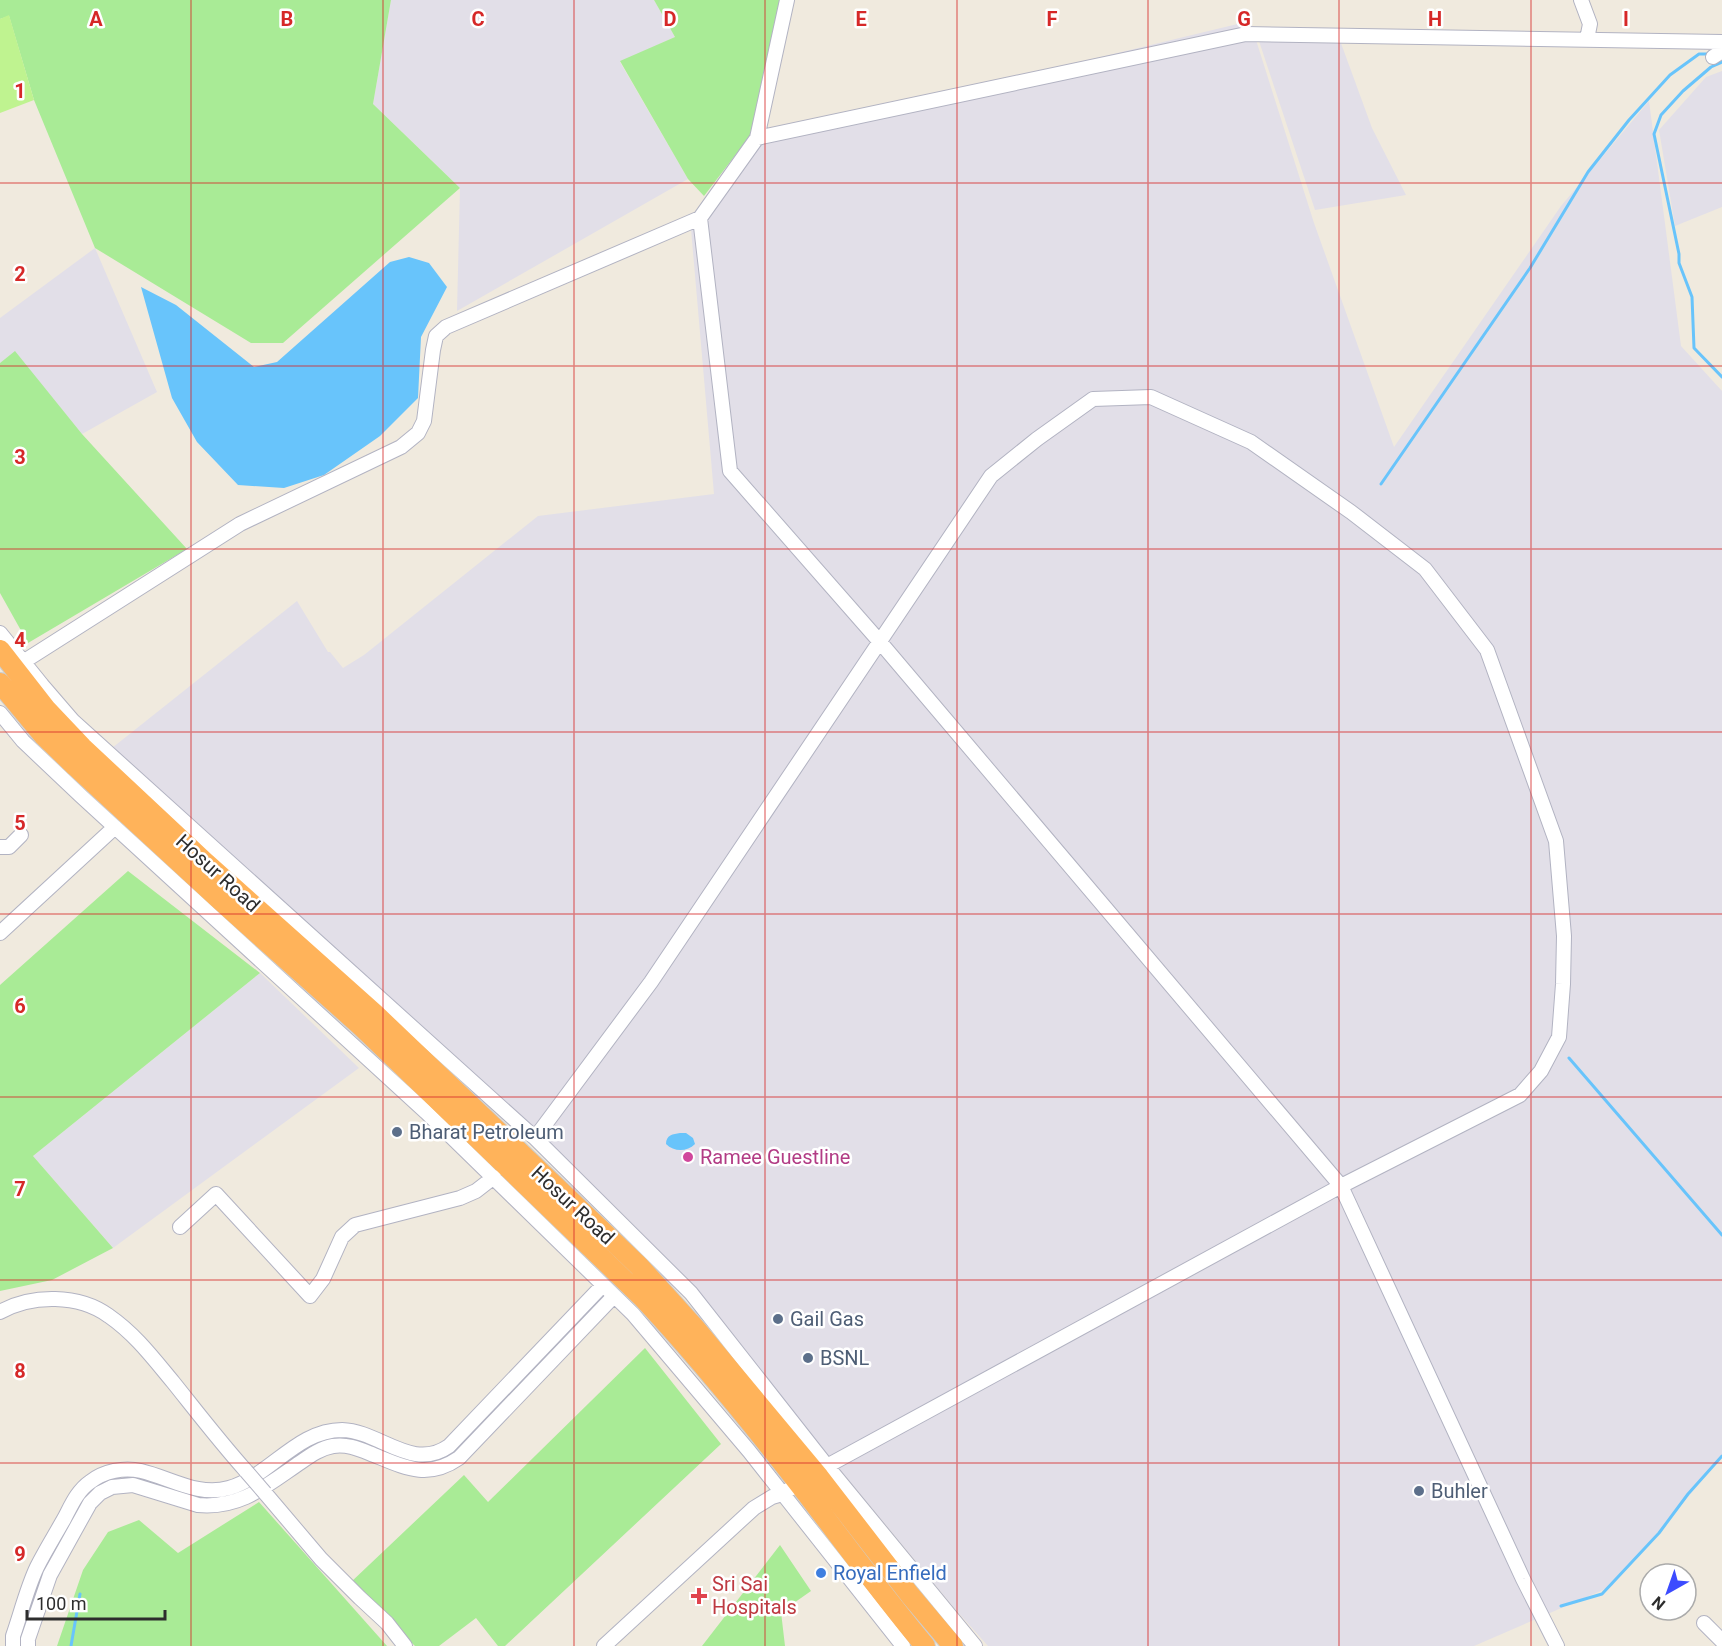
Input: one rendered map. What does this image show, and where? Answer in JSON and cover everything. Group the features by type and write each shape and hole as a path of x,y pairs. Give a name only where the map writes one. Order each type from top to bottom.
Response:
{"highway":[{"name":"Hosur Road","path":"0,650 46,709 81,747 110,764 206,863 375,1014 639,1266 821,1470 910,1595 953,1646"},
{"name":"Hosur Road","path":"0,683 44,736 76,767 362,1027 642,1297 674,1331 790,1493 862,1569 925,1646"}],"street":[{"path":"23,662 240,524 401,447 418,433 424,421 436,336 446,327 700,218 757,138 787,0"},
{"path":"1581,0 1590,24 1587,39"},
{"path":"757,138 1246,34 1722,42"},
{"path":"700,218 730,471 880,642 1341,1186 1520,1573 1557,1646"},
{"path":"535,1138 651,982 991,476 1037,439 1093,399 1150,398 1251,441 1351,512 1425,569 1487,650 1556,841 1564,936 1563,984 1558,1037 1541,1071 1520,1095 1341,1186 821,1470 790,1493 772,1497 754,1508 604,1646"},
{"path":"0,633 110,764 535,1138 691,1293 821,1470 975,1646"},
{"path":"0,715 23,741 494,1177 633,1314 749,1451 790,1493 903,1646"},
{"path":"0,933 115,827"},
{"path":"0,847 9,847 21,835"},
{"path":"180,1227 216,1194 310,1296 323,1279 342,1237 355,1225 460,1198 476,1191 494,1177"},
{"path":"13,1646 13,1636 36,1568 77,1494 99,1476 117,1470 135,1470 200,1490 226,1489 246,1481 308,1439 316,1435 343,1430 362,1434 414,1455 426,1456 438,1453 449,1446 603,1285"},
{"path":"28,1646 28,1639 50,1575 90,1503 106,1490 119,1485 133,1485 198,1505 229,1504 254,1494 316,1452 335,1446 357,1448 411,1470 427,1471 444,1467 459,1458 614,1296"},
{"path":"0,1312 12,1305 47,1298 80,1302 108,1314 140,1340 321,1559 387,1623 405,1646"},
{"path":"1704,1623 1722,1641"}],"shaded area":[{"path":"391,0 654,0 675,37 620,62 688,179 457,311 460,188 373,104"},
{"path":"1250,21 1314,223 1394,447 1561,206 1649,101 1681,346 1722,391 1722,1457 1612,1586 1474,1646 988,1646 693,1291 112,748 297,601 328,652 343,668 364,655 538,516 714,494 691,229 762,139"},
{"path":"1338,35 1372,128 1406,195 1315,210 1258,38"},
{"path":"1722,71 1722,207 1675,226 1659,130 1706,77"},
{"path":"95,248 157,392 82,434 15,352 0,363 0,318"},
{"path":"260,973 359,1068 113,1248 33,1156"}],"green space":[{"path":"0,0 391,0 373,104 460,188 283,343 251,343 95,248 34,100 9,16 0,19"},
{"path":"654,0 780,0 750,136 704,196 688,179 620,61 675,37"},
{"path":"9,15 34,100 0,113 0,19"},
{"path":"15,351 82,434 187,549 28,643 0,593 0,363"},
{"path":"128,871 260,973 33,1156 113,1248 52,1280 0,1291 0,985"},
{"path":"645,1348 721,1444 505,1646 498,1646 476,1618 439,1646 415,1646 350,1583 464,1475 488,1502"},
{"path":"259,1502 387,1646 57,1646 83,1570 108,1532 139,1520 178,1553"},
{"path":"780,1545 811,1591 781,1612 785,1646 702,1646"}],"water":[{"path":"409,257 429,263 447,287 421,337 418,398 380,436 324,475 284,488 238,485 197,442 172,398 141,287 176,305 254,367 277,362 390,262"},
{"path":"686,1133 693,1138 695,1144 680,1150 666,1144 669,1137"}],"waterway":[{"path":"1381,484 1530,268 1588,172 1629,120 1670,75 1699,54 1711,54"},
{"path":"1722,62 1711,67 1683,91 1661,115 1654,134 1679,263 1692,297 1694,348 1722,377"},
{"path":"1569,1058 1722,1235"},
{"path":"1561,1606 1602,1594 1659,1533 1688,1494 1722,1456"},
{"path":"71,1646 80,1594"}],"place":[{"name":"Bharat Petroleum","path":"397,1132"},
{"name":"Ramee Guestline","path":"688,1157"},
{"name":"Gail Gas","path":"778,1319"},
{"name":"BSNL","path":"808,1358"},
{"name":"Buhler","path":"1419,1491"},
{"name":"Royal Enfield","path":"821,1573"},
{"name":"Sri Sai Hospitals","path":"699,1596"}]}
